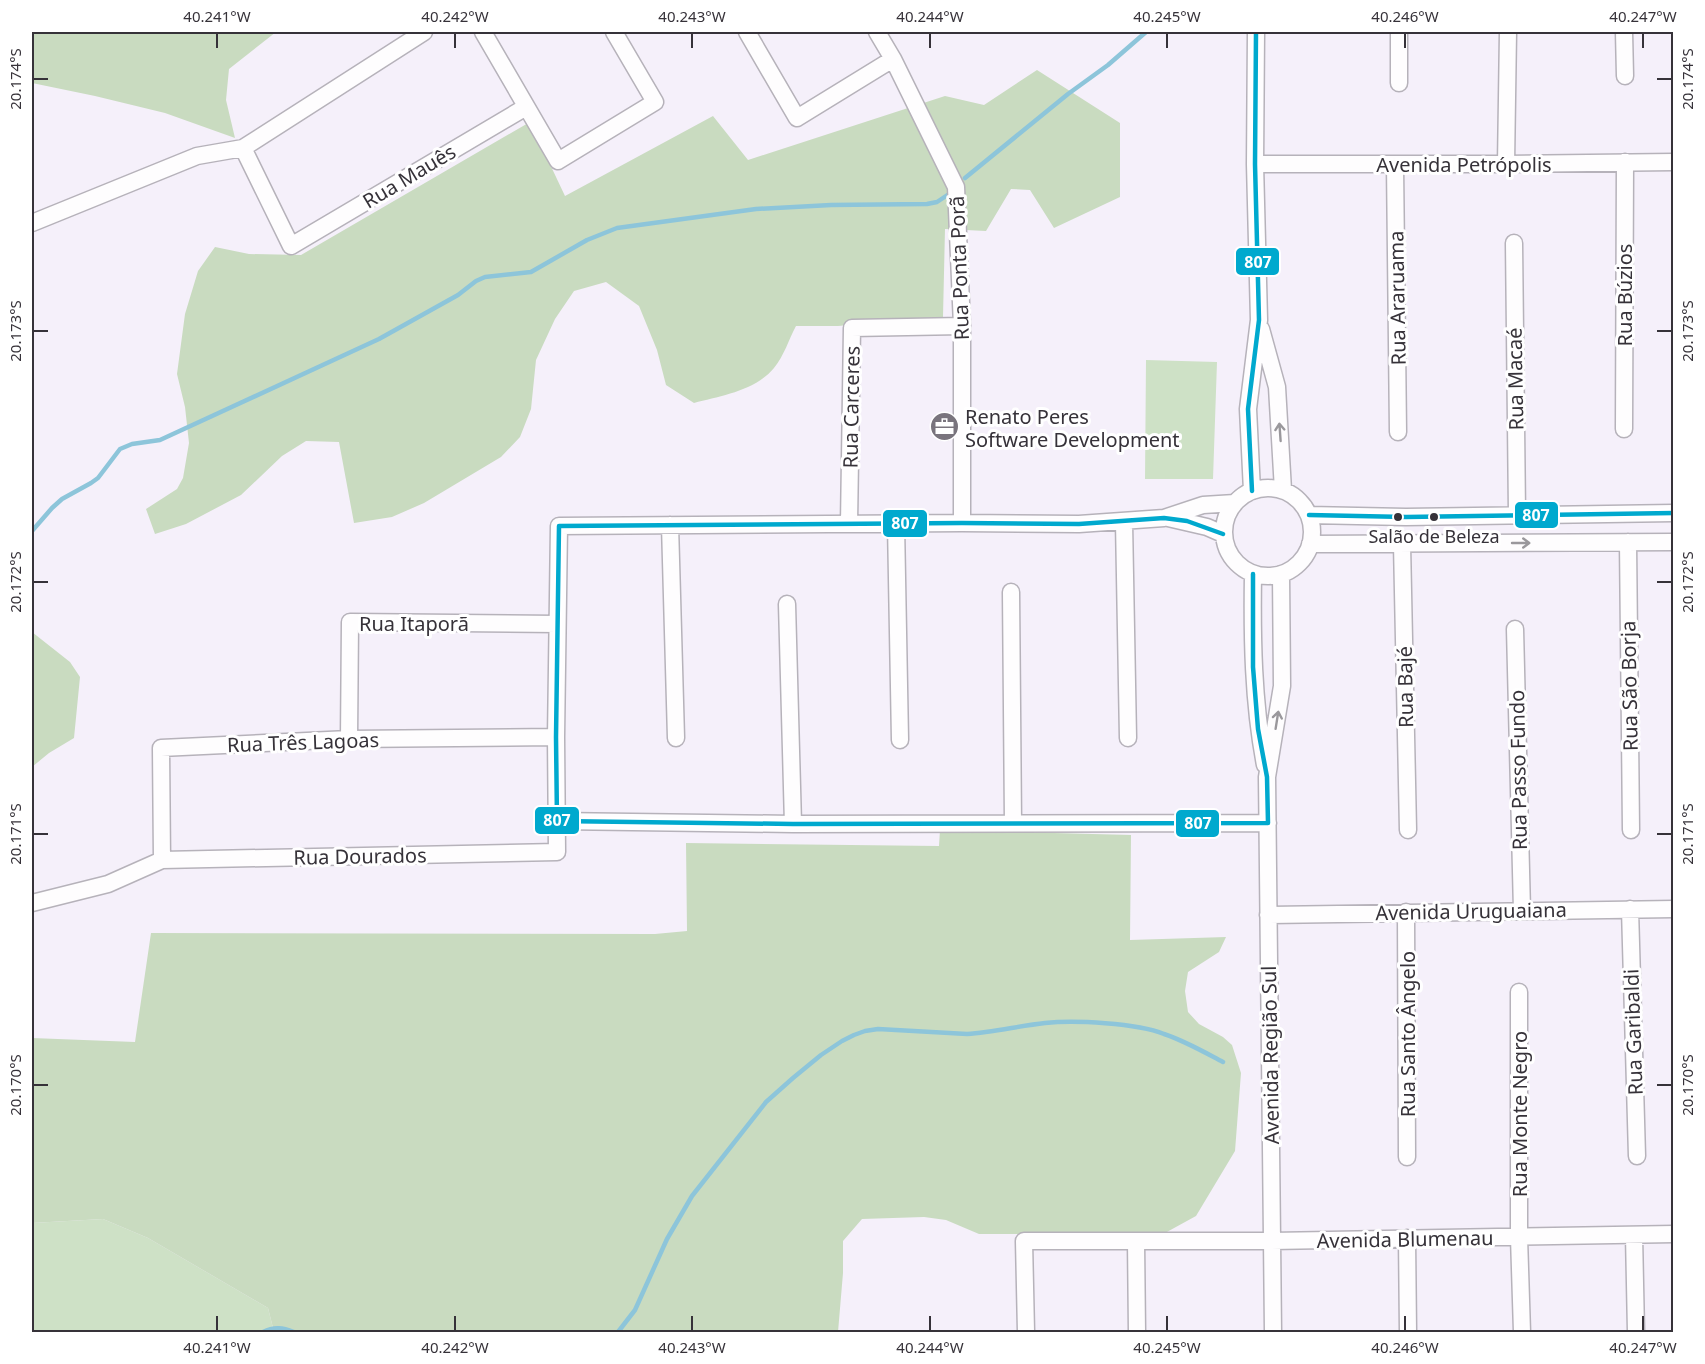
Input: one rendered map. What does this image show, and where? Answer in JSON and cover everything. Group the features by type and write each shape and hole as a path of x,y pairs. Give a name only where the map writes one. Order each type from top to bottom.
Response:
{"street":[{"path":"32,224 197,156 243,148 424,32"},
{"path":"483,32 558,161 655,102 614,32"},
{"path":"747,32 797,118 893,59"},
{"name":"Rua Ponta Porã","path":"877,32 893,59 956,187 962,326 963,523"},
{"path":"1252,491 1248,409 1259,320 1255,164 1256,32"},
{"path":"1399,32 1399,83"},
{"path":"1506,164 1508,32"},
{"path":"1624,32 1624,76"},
{"name":"Rua Mauês","path":"243,148 291,246 526,107"},
{"name":"Rua Búzios","path":"1624,429 1625,162"},
{"name":"Avenida Petrópolis","path":"1255,164 1674,162"},
{"name":"Rua Araruama","path":"1395,165 1398,432"},
{"name":"Rua Macaé","path":"1514,243 1517,514"},
{"path":"1259,320 1278,387 1283,490"},
{"name":"Rua Carceres","path":"849,524 852,328 962,326"},
{"path":"1268,488 1283,490 1299,500 1309,515 1312,533 1310,544 1300,563 1291,570 1267,576 1253,574 1240,567 1226,548 1223,534 1225,520 1235,502 1243,495 1268,488"},
{"path":"1235,502 1203,504 1164,518 1079,524 559,526 557,821 793,824 1268,823"},
{"path":"1309,515 1406,517 1674,513"},
{"path":"1164,518 1207,527 1223,534"},
{"path":"1124,522 1128,738"},
{"path":"896,524 900,740"},
{"path":"670,525 676,738"},
{"name":"Rua São Borja","path":"1628,542 1631,830"},
{"path":"1310,544 1674,542"},
{"name":"Rua Bajé","path":"1402,543 1408,830"},
{"name":"Avenida Região Sul","path":"1253,574 1253,667 1258,729 1267,777 1272,1332"},
{"name":"Avenida Região Sul","path":"1267,777 1282,686 1281,574"},
{"path":"1011,592 1013,823"},
{"path":"787,604 793,824"},
{"name":"Rua Itaporã","path":"349,739 350,622 557,624"},
{"name":"Rua Passo Fundo","path":"1515,629 1522,911"},
{"name":"Rua Três Lagoas","path":"162,860 161,748 349,739 556,737"},
{"name":"Rua Dourados","path":"162,860 557,852 557,821"},
{"path":"32,903 108,884 162,860"},
{"name":"Rua Garibaldi","path":"1630,909 1637,1156"},
{"name":"Avenida Uruguaiana","path":"1268,915 1674,909"},
{"name":"Rua Santo Ângelo","path":"1406,912 1407,1157"},
{"name":"Rua Monte Negro","path":"1519,992 1519,1237 1522,1332"},
{"name":"Avenida Blumenau","path":"1026,1332 1024,1241 1272,1241 1674,1234"},
{"path":"1634,1235 1636,1332"},
{"path":"1407,1238 1408,1332"},
{"path":"1136,1241 1137,1332"}],"green space":[{"path":"32,32 276,32 229,69 226,100 235,138 165,113 32,83"},
{"path":"1037,70 1120,123 1120,197 1054,228 1030,190 1011,189 986,231 945,229 943,317 838,326 796,326 781,358 766,376 737,392 694,403 666,385 657,350 639,306 606,282 574,291 555,319 536,360 531,409 520,437 501,457 424,503 392,517 354,523 339,442 306,441 282,456 241,495 186,524 155,534 146,509 177,489 183,478 189,443 185,407 177,374 185,314 198,271 215,247 249,254 301,255 530,122 565,196 713,116 748,160 945,96 984,105"},
{"path":"1146,360 1217,362 1213,479 1145,479"},
{"path":"32,632 70,662 80,677 74,738 49,753 32,767"},
{"path":"940,830 1131,835 1130,940 1226,937 1219,952 1188,972 1185,991 1188,1012 1199,1024 1223,1037 1232,1045 1241,1073 1235,1151 1196,1216 1165,1233 1107,1234 979,1234 946,1220 924,1217 862,1219 843,1241 838,1332 272,1332 268,1308 148,1238 103,1219 32,1223 32,1038 135,1042 151,933 655,934 687,931 686,843 939,846"},
{"path":"103,1219 148,1238 268,1308 272,1332 32,1332 32,1223"}],"waterway":[{"path":"965,178 1068,94 1108,65 1146,32"},
{"path":"32,531 62,499 98,478 120,449 132,444 160,440 379,339 458,295 476,281 485,277 531,272 587,240 617,228 756,209 831,205 927,204 937,202 949,194"},
{"path":"618,1332 635,1310 667,1239 692,1196 766,1102 821,1055 854,1035 878,1029 967,1034 1045,1023 1105,1023 1152,1030 1187,1043 1223,1062"},
{"path":"263,1332 279,1328 294,1332"}],"transit line":[{"name":"807","path":"1252,491 1248,409 1259,320 1255,164 1256,32"},
{"name":"807","path":"1309,515 1406,517 1674,513"},
{"name":"807","path":"1223,534 1187,521 1164,518 1079,524 559,526 557,821 793,824 1268,823 1267,777 1258,729 1253,667 1253,574"}],"place":[{"name":"Renato Peres Software Development","path":"944,427"},
{"name":"Salão de Beleza","path":"1434,517"}]}
